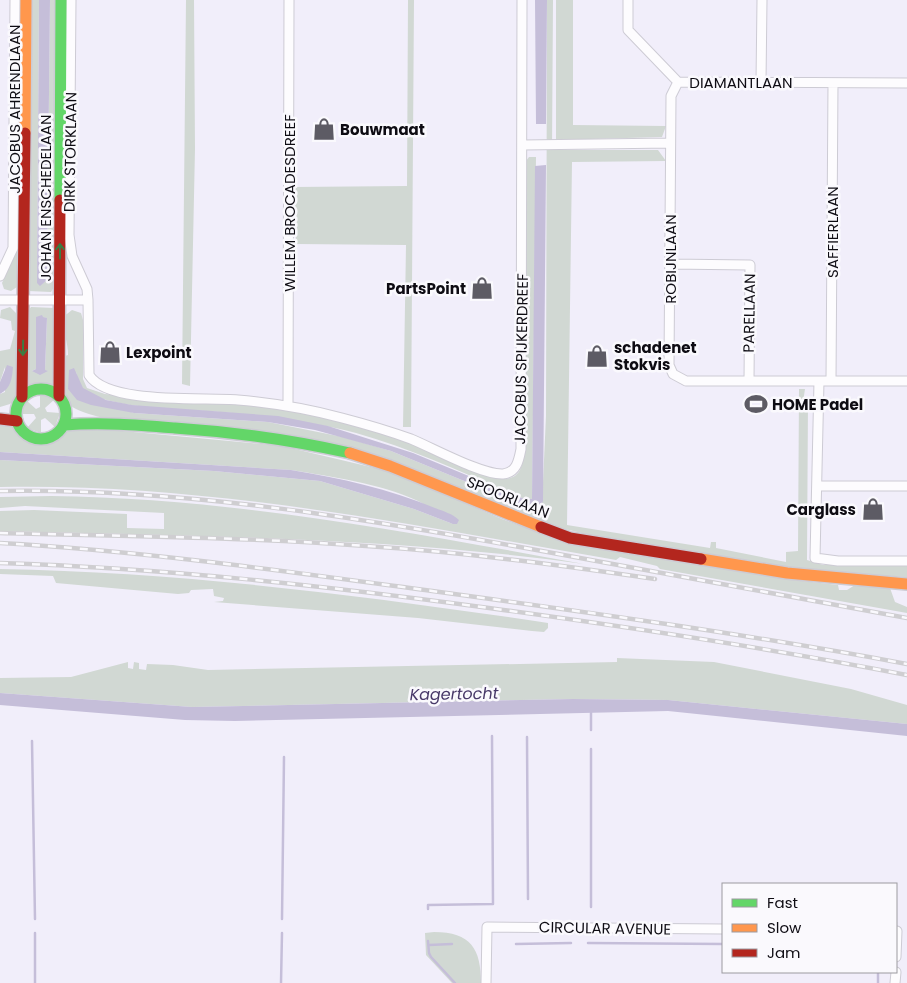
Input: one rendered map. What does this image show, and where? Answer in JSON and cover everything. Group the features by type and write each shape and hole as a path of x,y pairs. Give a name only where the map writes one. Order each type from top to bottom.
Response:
{"main road":[{"name":"JOHAN ENSCHEDELAAN","path":"19,402 24,299 26,0"},
{"name":"JOHAN ENSCHEDELAAN","path":"59,396 61,0"},
{"path":"0,410 19,402 40,388 59,396 66,411 64,425 50,437 39,439 30,436 21,429 17,420 19,402"},
{"name":"SPOORLAAN","path":"66,411 103,422"},
{"path":"0,419 17,420"},
{"name":"SPOORLAAN","path":"64,425 103,422 243,433 324,446 390,466 570,538 787,573 907,584"}],"street":[{"name":"JACOBUS AHRENDLAAN","path":"0,276 13,248 15,0"},
{"name":"DIRK STORKLAAN","path":"71,0 69,235 72,256 87,288 88,300"},
{"name":"WILLEM BROCADESDREEF","path":"288,406 289,0"},
{"name":"JACOBUS SPIJKERDREEF","path":"88,300 88,375 93,382 111,391 146,396 237,400 288,406 357,422 408,438 489,472 504,474 513,470 519,462 521,449 522,0"},
{"name":"DIAMANTLAAN","path":"628,0 628,30 678,82 907,83"},
{"path":"761,82 762,0"},
{"name":"ROBIJNLAAN","path":"678,82 671,96 669,365 673,374 686,382 749,380"},
{"name":"SAFFIERLAAN","path":"832,381 833,83"},
{"path":"523,145 670,144"},
{"name":"PARELLAAN","path":"670,264 750,265 749,380"},
{"path":"0,300 88,300"},
{"path":"749,380 907,381"},
{"path":"819,381 816,558 838,561 907,560"},
{"path":"818,486 907,486"},
{"name":"CIRCULAR AVENUE","path":"486,983 487,927 722,930"}],"shaded area":[{"path":"28,0 39,0 37,282 40,285 47,280 50,0 58,0 57,282 51,292 28,291"},
{"path":"39,0 50,0 47,280 40,286 37,283"},
{"path":"186,0 194,0 195,149 190,386 182,384"},
{"path":"408,0 414,0 411,427 403,427 406,245 296,244 294,187 407,186"},
{"path":"535,0 547,0 546,124 536,124"},
{"path":"547,0 553,0 552,150 658,150 666,161 572,162 567,525 710,548 711,542 716,542 716,548 786,562 786,552 798,551 799,389 805,389 803,402 808,402 807,560 823,565 907,565 907,577 830,574 603,538 552,526 395,462 104,418 78,410 66,400 64,393 65,356 68,355 63,317 72,310 81,313 83,320 83,379 87,388 105,394 252,405 332,418 406,440 498,478 505,479 515,476 521,468 524,451 526,161 529,157 536,157 532,499 522,498 440,463 356,433 272,417 129,405 95,396 83,389 77,379 76,372 68,389 134,413 268,422 343,437 391,451 525,506 542,504 546,416"},
{"path":"556,0 573,0 573,125 666,126 662,137 556,140"},
{"path":"546,165 543,501 541,506 525,506 391,451 315,430 268,422 134,413 91,405 77,400 68,389 69,370 74,368 83,388 106,400 132,405 278,416 328,426 413,453 522,498 532,499 535,166"},
{"path":"16,252 22,254 17,268 17,287 11,291 4,289 2,283"},
{"path":"10,307 19,316 20,394 10,404 0,407 0,394 5,392 5,367 0,382 0,351 10,349 15,331 12,330 11,321 0,318 1,310"},
{"path":"31,307 55,308 56,388 41,384 26,388 28,311","holes":["37,317 47,318 45,370 47,370 32,371 36,369"]},
{"path":"42,315 47,318 45,370 48,371 40,375 32,371 36,369 36,317"},
{"path":"7,365 13,367 11,379 7,389 0,394 0,382"},
{"path":"40,393 55,399 45,408 47,412 60,413 55,427 45,418 41,420 41,433 27,428 36,418 34,414 21,414 26,400 36,409 40,407"},
{"path":"0,423 13,427 29,441 38,444 52,442 69,430 80,427 282,446 392,472 502,519 549,536 785,579 838,585 839,590 847,590 855,585 890,588 895,602 907,607 907,613 660,569 657,566 620,557 616,560 386,520 310,509 233,499 155,492 78,488 0,487 0,460 214,471 320,481 414,509 453,524 418,501 388,490 356,481 291,470 0,452"},
{"path":"0,452 291,470 382,490 418,501 454,516 459,520 457,524 453,524 414,509 320,481 214,471 0,460"},
{"path":"0,497 118,498 252,510 385,529 584,564 439,548 366,543 293,539 0,531 0,511 34,510 127,514 127,528 164,529 164,513 25,506 0,508"},
{"path":"0,569 134,575 268,586 402,602 535,621 548,623 548,628 544,632 418,618 214,602 223,601 224,598 214,596 213,589 191,590 189,593 178,594 56,583 53,576 0,574"},
{"path":"617,658 714,662 851,689 907,705 907,724 668,700 573,699 192,707 0,693 0,678 71,677 128,662 128,668 133,669 134,662 139,663 139,669 146,670 147,664 173,665 208,670 617,662"},
{"path":"0,693 192,707 573,699 668,700 907,724 907,736 668,711 235,721 185,720 0,705"},
{"path":"434,932 457,935 471,945 479,961 481,983 452,983 426,955 425,933"}],"waterway":[{"path":"591,709 591,730"},
{"path":"428,909 428,905 493,904 492,736"},
{"path":"527,737 528,899"},
{"path":"32,741 35,919"},
{"path":"591,749 591,907"},
{"path":"282,919 284,757"},
{"path":"35,933 35,983"},
{"path":"281,983 282,933"},
{"path":"428,941 431,957 455,983"},
{"path":"516,944 571,943"},
{"path":"588,943 722,944"},
{"path":"429,945 452,944"},
{"path":"878,973 878,983"}],"railway":[{"path":"0,491 134,494 267,507 333,516 465,537 907,618"},
{"path":"0,533 229,539 366,546 511,560 655,579"},
{"path":"0,543 160,556 319,576 666,624 907,664"},
{"path":"0,563 123,569 367,592 646,630 907,675"}],"traffic: fast":[{"path":"60,200 61,0"},
{"path":"36,389 46,389 59,396 66,409 66,414 66,419 59,432 46,439 36,439 27,435 20,428 16,419 16,409 20,400 27,393 36,389"},
{"path":"64,425 120,424 220,432 285,440 350,453"}],"traffic: slow":[{"path":"25,133 26,0"},
{"path":"350,453 390,466 541,527"},
{"path":"701,559 787,573 907,584"}],"traffic: jam":[{"path":"22,397 25,133"},
{"path":"59,396 60,200"},
{"path":"0,419 17,421"},
{"path":"541,527 570,538 701,559"}],"place":[{"name":"Bouwmaat","path":"324,129"},
{"name":"PartsPoint","path":"482,288"},
{"name":"Lexpoint","path":"110,352"},
{"name":"schadenet Stokvis","path":"597,356"},
{"name":"HOME Padel","path":"756,404"},
{"name":"Carglass","path":"873,509"}],"water label":[{"name":"Kagertocht","path":"454,694"}]}
